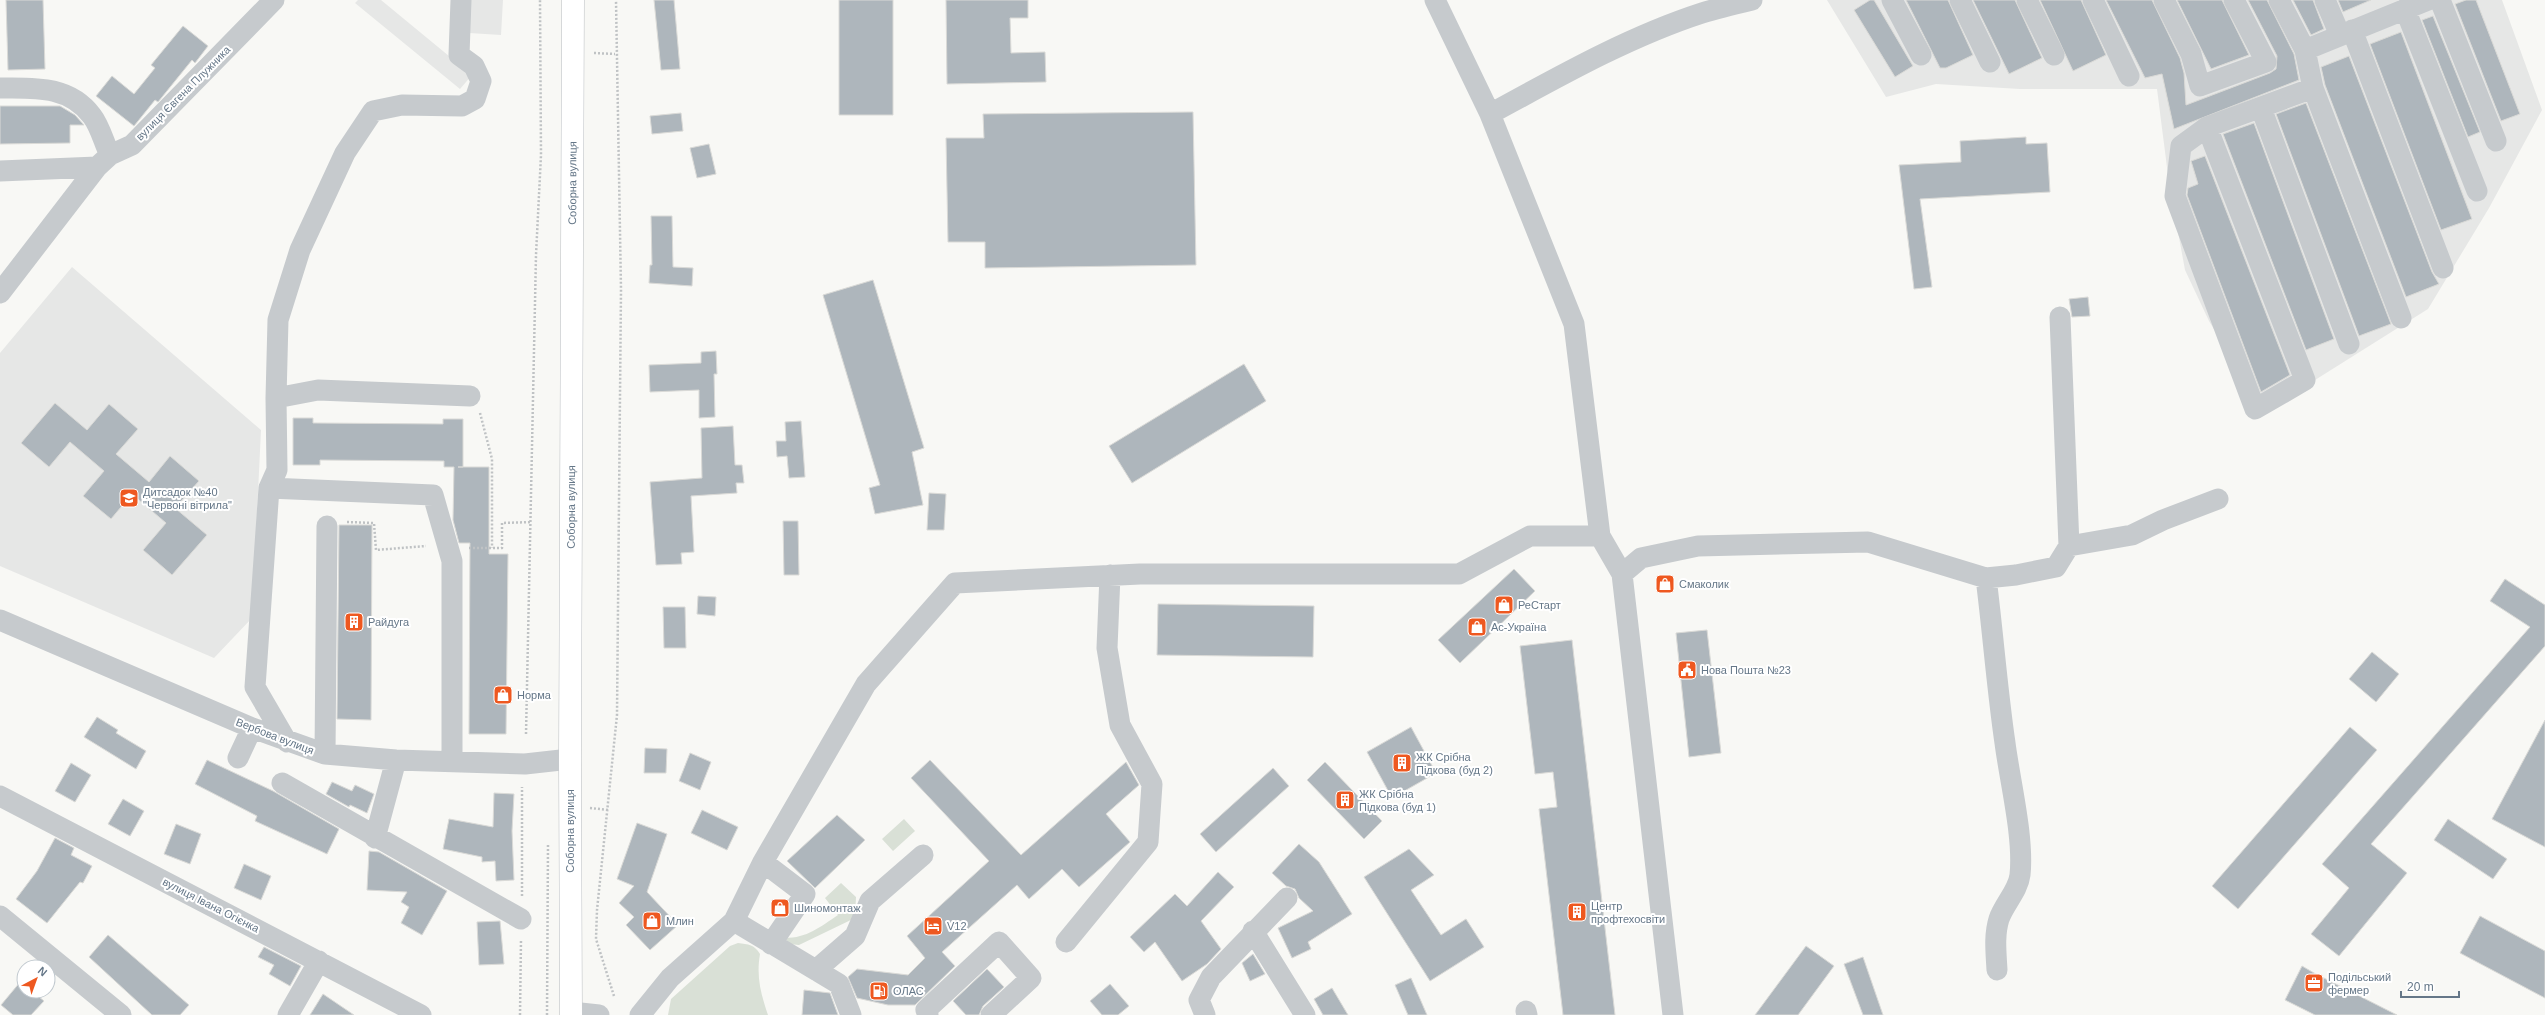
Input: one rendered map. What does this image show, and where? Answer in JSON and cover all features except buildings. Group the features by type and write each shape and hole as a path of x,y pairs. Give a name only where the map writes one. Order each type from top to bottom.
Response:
{"main road":[{"name":"Соборна вулиця","path":"571,1013 570,759 574,0"}],"street":[{"name":"вулиця Євгена Плужника","path":"0,293 104,161 132,145 274,0"},
{"path":"287,742 255,687 269,488 278,470 276,398 278,320 300,250 345,153 373,111 402,105 462,106 476,99 481,81 474,66 459,55 461,0"},
{"path":"1434,0 1490,114 1574,324 1600,536 1622,574 1673,1015"},
{"path":"1490,114 1574,69 1650,34 1702,13 1752,0"},
{"path":"1892,0 1921,54"},
{"path":"1960,0 1990,62"},
{"path":"2027,0 2054,55"},
{"path":"2093,0 2129,76"},
{"path":"2164,0 2191,54 2200,86 2266,62 2234,0"},
{"path":"2279,0 2304,50 2313,88 2401,318"},
{"path":"2325,0 2346,32 2443,268"},
{"path":"2304,50 2346,32 2394,8 2428,0"},
{"path":"2440,0 2496,141"},
{"path":"2394,8 2477,191"},
{"path":"0,88 45,88 72,96 92,116 104,161 0,171"},
{"path":"2207,127 2305,380 2256,409 2175,196 2182,146 2207,127 2313,88"},
{"path":"2261,108 2349,344"},
{"path":"1622,574 1641,558 1698,546 1868,542 1986,578 2016,575 2056,567 2069,546 2060,317"},
{"path":"276,398 318,390 470,396"},
{"path":"269,488 433,495 447,548 452,561 452,761"},
{"path":"2069,546 2132,535 2163,520 2218,499"},
{"path":"325,754 328,526"},
{"path":"640,1015 670,978 734,921 763,862 866,684 955,583 1110,575 1459,574 1530,536 1600,536"},
{"path":"1066,942 1148,842 1152,784 1120,725 1107,648 1110,575"},
{"path":"1986,578 1994,636 1999,705 2018,837 2020,876 2009,903 2000,917 1995,937 1997,970"},
{"name":"Вербова вулиця","path":"0,620 252,728 287,742 325,754 396,760 525,764 570,759"},
{"path":"238,758 252,728"},
{"path":"375,838 396,760"},
{"path":"282,783 375,838 521,919"},
{"name":"вулиця Івана Огієнка","path":"0,796 421,1015"},
{"path":"816,970 856,936 870,901 923,855"},
{"path":"763,862 805,894 771,944"},
{"path":"1204,1015 1199,1000 1211,977 1253,931 1287,898"},
{"path":"0,916 121,1015"},
{"path":"734,921 839,984 851,1015"},
{"path":"1253,931 1305,1015"},
{"path":"925,1013 999,942 1031,978 991,1015"},
{"path":"288,1015 319,962"},
{"path":"571,1013 599,1015"}],"path":[{"path":"526,734 532,522 536,255 541,155 540,0"},
{"path":"614,996 596,939 597,910 609,810 617,715 621,530 621,290 616,0"},
{"path":"594,53 616,54"},
{"path":"470,396 476,398 492,459 492,548"},
{"path":"328,526 336,522 374,523 376,550 435,546 447,548"},
{"path":"470,548 502,548 502,523 532,522"},
{"path":"588,808 609,810"},
{"path":"547,1015 548,838"}],"shaded area":[{"path":"358,0 381,0 472,75 460,89 355,3"},
{"path":"471,0 503,0 501,35 469,33"},
{"path":"1827,0 2502,0 2542,110 2489,208 2428,309 2264,412 2209,321 2185,270 2169,183 2157,89 2020,89 1936,84 1886,97"},
{"name":"Дитсадок №40 \"Червоні вітрила\"","path":"72,267 261,430 252,618 214,658 0,566 0,353"},
{"path":"904,819 915,831 893,851 882,839"},
{"path":"841,883 856,897 855,918 799,945 789,944 785,938 793,938 807,934 838,915 825,898"},
{"path":"738,943 751,946 760,954 759,978 763,1000 768,1015 668,1015 671,999 730,946"}],"place":[{"name":"Дитсадок №40 \"Червоні вітрила\"","path":"129,498"},
{"name":"Смаколик","path":"1665,584"},
{"name":"РеСтарт","path":"1504,605"},
{"name":"Райдуга","path":"354,622"},
{"name":"Ас-Україна","path":"1477,627"},
{"name":"Нова Пошта №23","path":"1687,670"},
{"name":"Норма","path":"503,695"},
{"name":"ЖК Срібна Підкова (буд 2)","path":"1402,763"},
{"name":"ЖК Срібна Підкова (буд 1)","path":"1345,800"},
{"name":"Шиномонтаж","path":"780,908"},
{"name":"Центр профтехосвіти","path":"1577,912"},
{"name":"Млин","path":"652,921"},
{"name":"V12","path":"933,926"},
{"name":"Подільський фермер","path":"2314,983"},
{"name":"ОЛАС","path":"879,991"}]}
